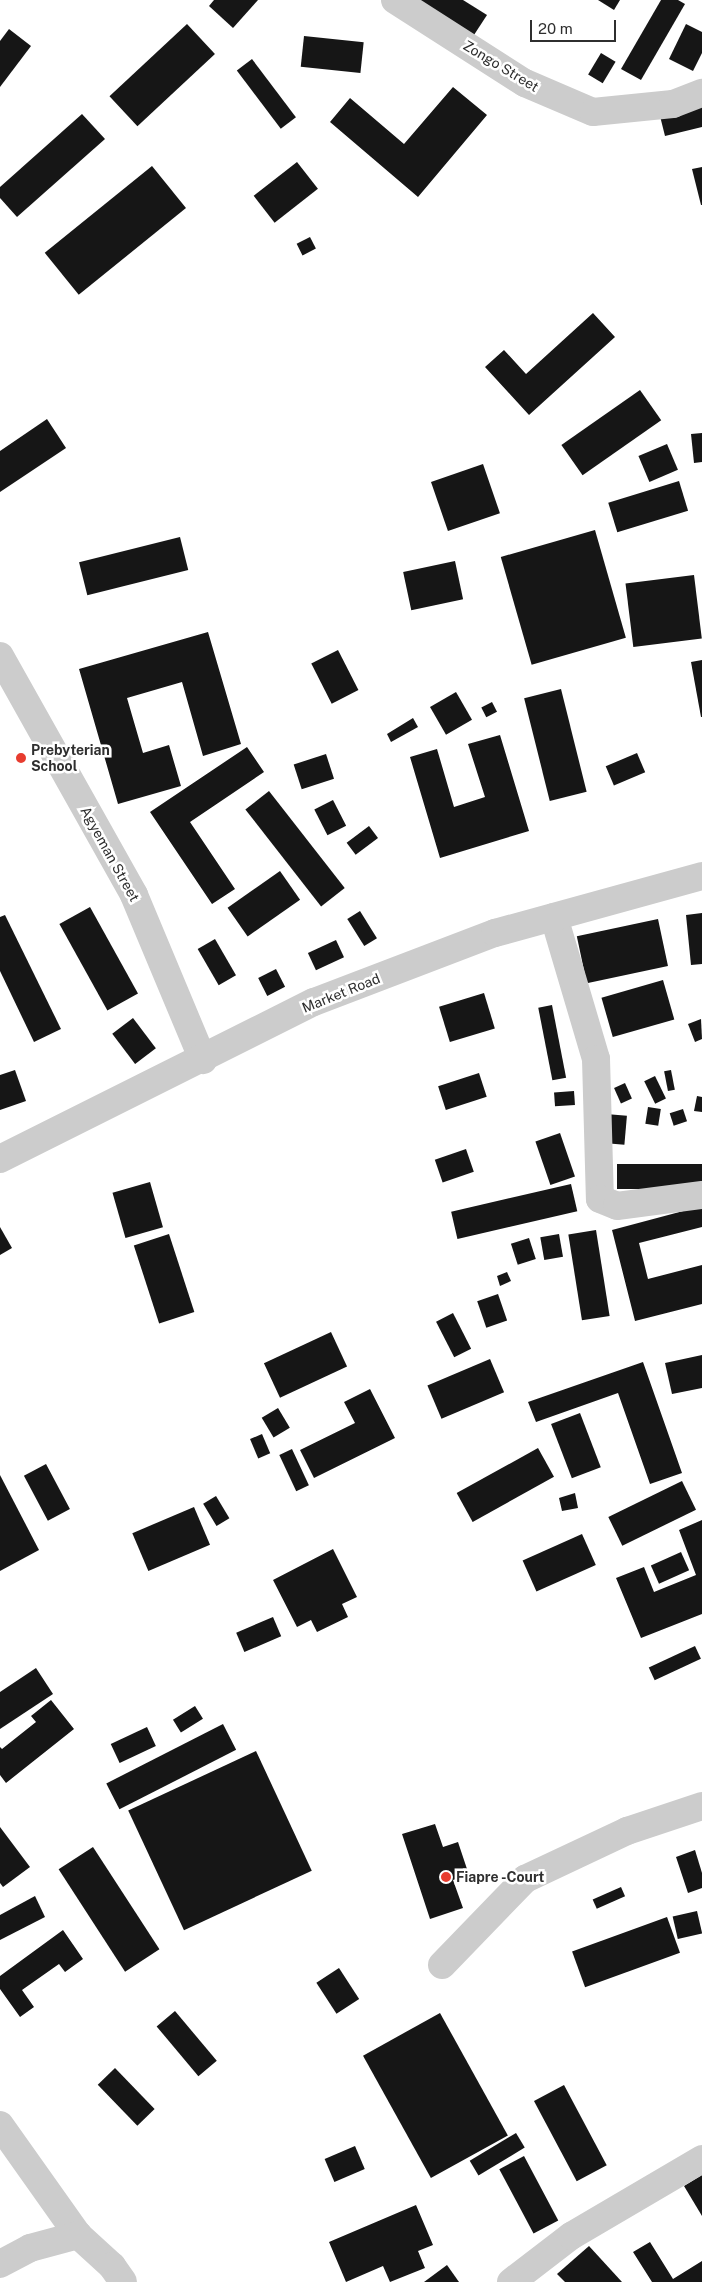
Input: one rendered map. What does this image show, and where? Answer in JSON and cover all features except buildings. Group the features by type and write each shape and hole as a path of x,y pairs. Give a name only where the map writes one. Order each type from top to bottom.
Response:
{"street":[{"name":"Zongo Street","path":"396,0 524,83 593,112 673,104 702,93"},
{"name":"Agyeman Street","path":"0,656 134,895 203,1060"},
{"name":"Market Road","path":"0,1159 203,1060 314,1002 494,933 702,876"},
{"path":"554,917 596,1059 600,1199 617,1206 702,1195"},
{"path":"442,1965 525,1879 627,1830 702,1806"},
{"path":"0,2125 78,2235 112,2266 123,2282"},
{"path":"510,2282 571,2236 702,2158"},
{"path":"0,2264 30,2248 78,2235"}],"place":[{"name":"Prebyterian School","path":"21,758"},
{"name":"Fiapre -Court","path":"446,1877"}]}
